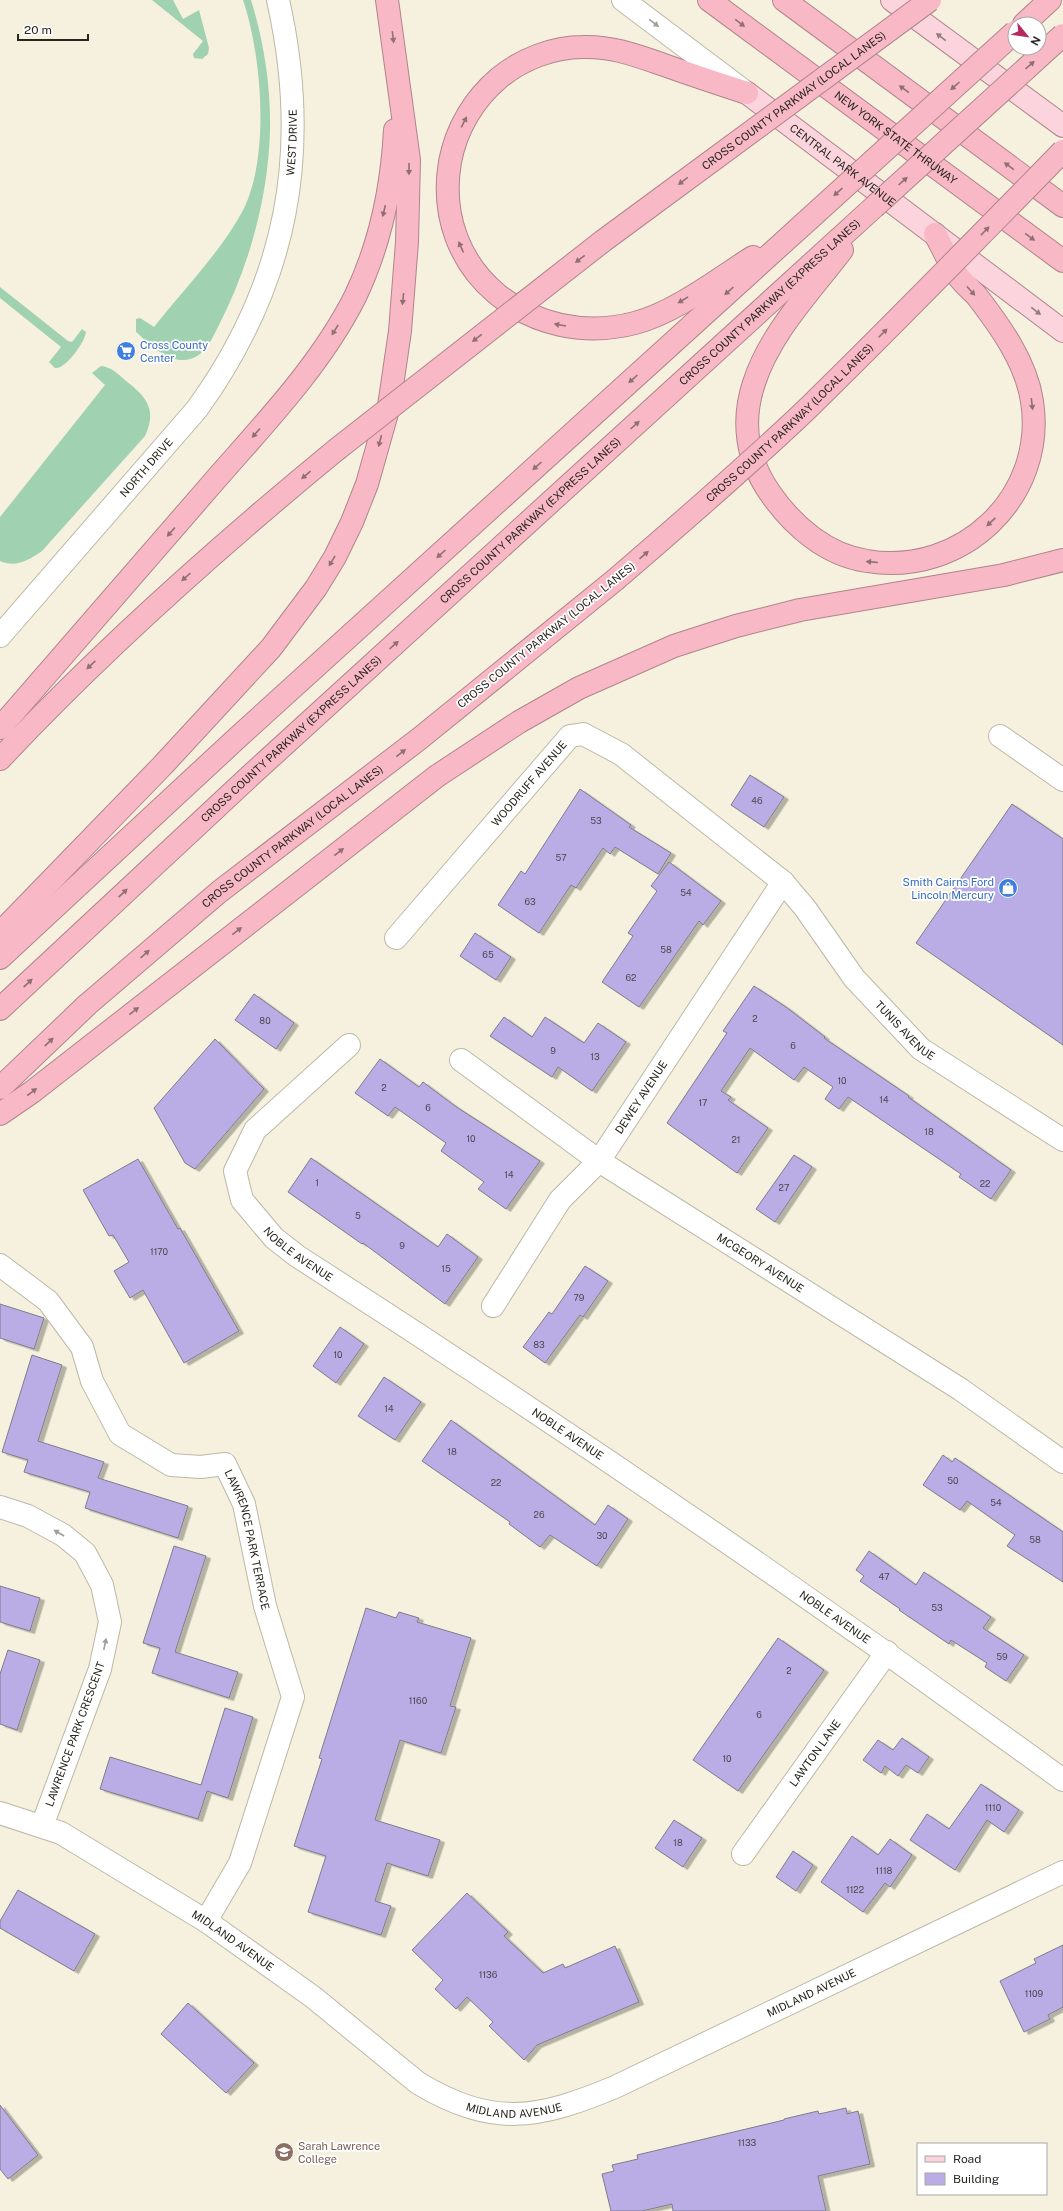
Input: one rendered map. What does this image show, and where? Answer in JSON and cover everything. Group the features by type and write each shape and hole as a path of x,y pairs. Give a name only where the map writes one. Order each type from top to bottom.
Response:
{"highway":[{"path":"0,933 163,765 271,648 316,588 335,557 352,522 367,484 385,419 400,331 407,242 409,160 387,0"},
{"name":"NEW YORK STATE THRUWAY","path":"709,0 1063,261"},
{"path":"784,0 1063,206"},
{"name":"CROSS COUNTY PARKWAY (LOCAL LANES)","path":"0,759 80,676 152,607 222,545 336,450 603,241 930,0"},
{"path":"1033,16 1049,1"},
{"name":"CROSS COUNTY PARKWAY (EXPRESS LANES)","path":"0,1009 161,858 840,244 874,207 1063,35"},
{"path":"0,958 247,729 1007,39"},
{"path":"747,93 642,57 604,48 583,47 562,49 521,63 490,86 466,117 458,134 448,174 451,215 456,234 474,269 498,296 514,307 534,317 554,324 601,328 633,323 659,314 804,224"},
{"path":"0,728 266,422 318,358 337,328 357,290 379,231 393,160 398,75"},
{"name":"CROSS COUNTY PARKWAY (LOCAL LANES)","path":"0,1088 94,999 218,892 419,739 614,580 714,494 805,410 926,292 1063,151"},
{"path":"840,244 774,340 763,361 754,382 750,401 748,421 750,448 755,469 766,487 784,512 808,534 825,546 844,555 866,561 909,562 930,557 964,544 996,518 1009,502 1020,482 1028,462 1032,442 1032,401 1028,383 1020,365 999,327 975,294 958,276 936,234"},
{"path":"0,1114 32,1092 438,776 518,722 579,688 674,646 736,626 824,606 1004,575 1063,560"}],"main road":[{"path":"892,0 1063,126"},
{"name":"CENTRAL PARK AVENUE","path":"747,93 1063,331"}],"street":[{"name":"WEST DRIVE","path":"265,282 284,218 293,160 294,99 290,64 278,0"},
{"name":"CENTRAL PARK AVENUE","path":"623,0 747,93"},
{"name":"NORTH DRIVE","path":"0,636 197,409 230,358 265,282"},
{"name":"WOODRUFF AVENUE","path":"396,938 570,736 583,734 621,754 783,882"},
{"path":"1000,736 1063,780"},
{"name":"TUNIS AVENUE","path":"783,882 805,908 854,978 921,1049 1063,1140"},
{"name":"DEWEY AVENUE","path":"493,1306 560,1200 599,1161 783,882"},
{"name":"NOBLE AVENUE","path":"349,1045 255,1130 235,1171 242,1200 274,1238 297,1256 461,1361 887,1652 1063,1780"},
{"name":"MCGEORY AVENUE","path":"461,1060 599,1161 960,1389 1063,1462"},
{"name":"LAWRENCE PARK TERRACE","path":"0,1265 48,1301 82,1347 92,1381 120,1434 171,1465 201,1467 225,1464 244,1504 265,1606 293,1697 240,1863 206,1921"},
{"name":"LAWRENCE PARK CRESCENT","path":"0,1507 28,1516 63,1535 85,1553 102,1584 110,1622 100,1669 42,1826"},
{"name":"LAWTON LANE","path":"743,1854 887,1652"},
{"name":"MIDLAND AVENUE","path":"0,1814 42,1826 81,1844 206,1921 313,1997 418,2083 441,2097 487,2112 516,2115 552,2110 615,2087 1063,1872"}],"green space":[{"path":"152,0 173,0 183,19 199,10 209,48 208,54 202,59 194,58 193,54 203,41"},
{"path":"243,0 251,0 256,16 268,81 270,131 261,207 248,256 230,303 212,339 198,356 185,360 177,360 162,353 136,332 136,319 140,318 154,327 222,244 241,214 250,192 257,166 260,138 259,78 250,23"},
{"path":"0,287 68,341 72,342 82,329 86,332 82,342 74,354 64,365 55,368 49,362 61,347 0,298"},
{"path":"101,366 111,369 117,373 144,397 150,410 149,426 145,436 42,551 22,562 11,564 0,561 0,517 105,385 92,373"}],"building":[{"path":"750,775 784,797 764,827 731,805"},
{"path":"580,789 631,825 629,827 671,853 658,874 615,847 610,854 603,848 576,888 571,885 539,933 498,905 521,871 525,874"},
{"name":"Smith Cairns Ford Lincoln Mercury","path":"1012,804 1063,839 1063,1045 916,943"},
{"path":"669,862 721,901 703,925 699,921 639,1007 602,982 633,936 628,933 657,891 651,886"},
{"path":"475,933 511,957 496,980 460,956"},
{"path":"754,986 786,1007 825,1037 824,1038 909,1096 908,1097 1011,1170 991,1199 959,1177 961,1174 848,1097 839,1109 825,1099 833,1087 804,1067 794,1080 750,1048 721,1091 731,1097 728,1100 768,1128 737,1173 667,1123 727,1033 723,1031"},
{"path":"254,994 294,1023 276,1049 235,1020"},
{"path":"504,1017 532,1037 545,1017 584,1043 598,1023 626,1042 592,1091 558,1067 552,1077 490,1036"},
{"path":"215,1039 264,1089 195,1169 185,1163 154,1108"},
{"path":"380,1059 419,1087 423,1082 455,1106 540,1161 506,1209 478,1189 484,1182 441,1151 446,1143 395,1107 388,1116 355,1093"},
{"path":"794,1155 812,1167 775,1222 756,1209"},
{"path":"311,1158 438,1247 447,1234 478,1257 445,1304 363,1243 362,1244 288,1192"},
{"path":"138,1159 178,1229 180,1228 239,1331 184,1363 143,1290 130,1298 114,1271 129,1262 113,1235 109,1236 83,1190"},
{"path":"585,1266 608,1281 583,1317 580,1315 545,1363 523,1347 549,1312 552,1314"},
{"path":"0,1304 44,1318 34,1349 0,1338"},
{"path":"340,1327 364,1344 336,1383 313,1366"},
{"path":"32,1355 62,1365 38,1441 104,1462 98,1478 188,1506 178,1538 85,1508 90,1492 24,1472 28,1460 2,1452"},
{"path":"384,1377 421,1402 395,1440 358,1416"},
{"path":"451,1420 595,1525 608,1505 628,1519 597,1566 550,1535 540,1547 509,1524 510,1522 422,1461"},
{"path":"943,1455 952,1462 955,1458 1063,1532 1063,1582 1007,1546 1015,1535 967,1501 960,1510 923,1485"},
{"path":"174,1546 206,1556 175,1652 238,1672 229,1698 152,1673 160,1648 143,1643"},
{"path":"869,1551 916,1585 924,1572 991,1617 983,1628 1024,1655 1006,1681 985,1667 987,1663 951,1640 949,1644 860,1581 864,1576 856,1570"},
{"path":"0,1586 40,1598 30,1631 0,1622"},
{"path":"366,1608 396,1618 399,1612 419,1618 417,1622 471,1638 450,1706 456,1707 441,1753 400,1740 375,1820 440,1840 428,1876 387,1863 375,1901 391,1906 381,1935 308,1912 326,1856 294,1846 322,1759 319,1758"},
{"path":"778,1638 824,1670 738,1791 693,1760"},
{"path":"8,1650 40,1660 17,1730 0,1724 0,1674"},
{"path":"225,1708 253,1717 228,1798 207,1791 198,1819 100,1789 110,1757 201,1785"},
{"path":"902,1738 929,1757 918,1773 906,1765 898,1776 885,1766 881,1773 863,1760 878,1740 893,1750"},
{"path":"981,1784 1019,1810 1004,1832 987,1820 955,1870 910,1840 927,1814 949,1829"},
{"path":"674,1820 702,1838 683,1867 655,1848"},
{"path":"852,1836 878,1855 890,1839 912,1855 890,1887 885,1883 863,1912 821,1882"},
{"path":"793,1851 813,1865 796,1891 776,1877"},
{"path":"18,1890 95,1934 74,1971 0,1928 0,1921"},
{"path":"467,1893 508,1932 504,1936 543,1973 563,1964 565,1968 615,1946 639,2002 537,2045 524,2060 489,2026 493,2022 467,1997 456,2009 435,1989 443,1980 412,1950"},
{"path":"1063,1945 1063,2007 1048,2015 1050,2019 1024,2032 1000,1981 1036,1963 1034,1959"},
{"path":"188,2003 254,2063 226,2093 161,2034"},
{"path":"0,2105 38,2155 8,2179 0,2169"},
{"path":"846,2108 847,2114 858,2111 870,2164 818,2176 826,2211 673,2211 672,2204 642,2211 611,2211 602,2174 614,2171 612,2165 638,2159 637,2155 784,2119 818,2111 819,2114"}],"place":[{"name":"Cross County Center","path":"126,351"},
{"name":"Smith Cairns Ford Lincoln Mercury","path":"1008,888"},
{"name":"Sarah Lawrence College","path":"284,2152"}]}
